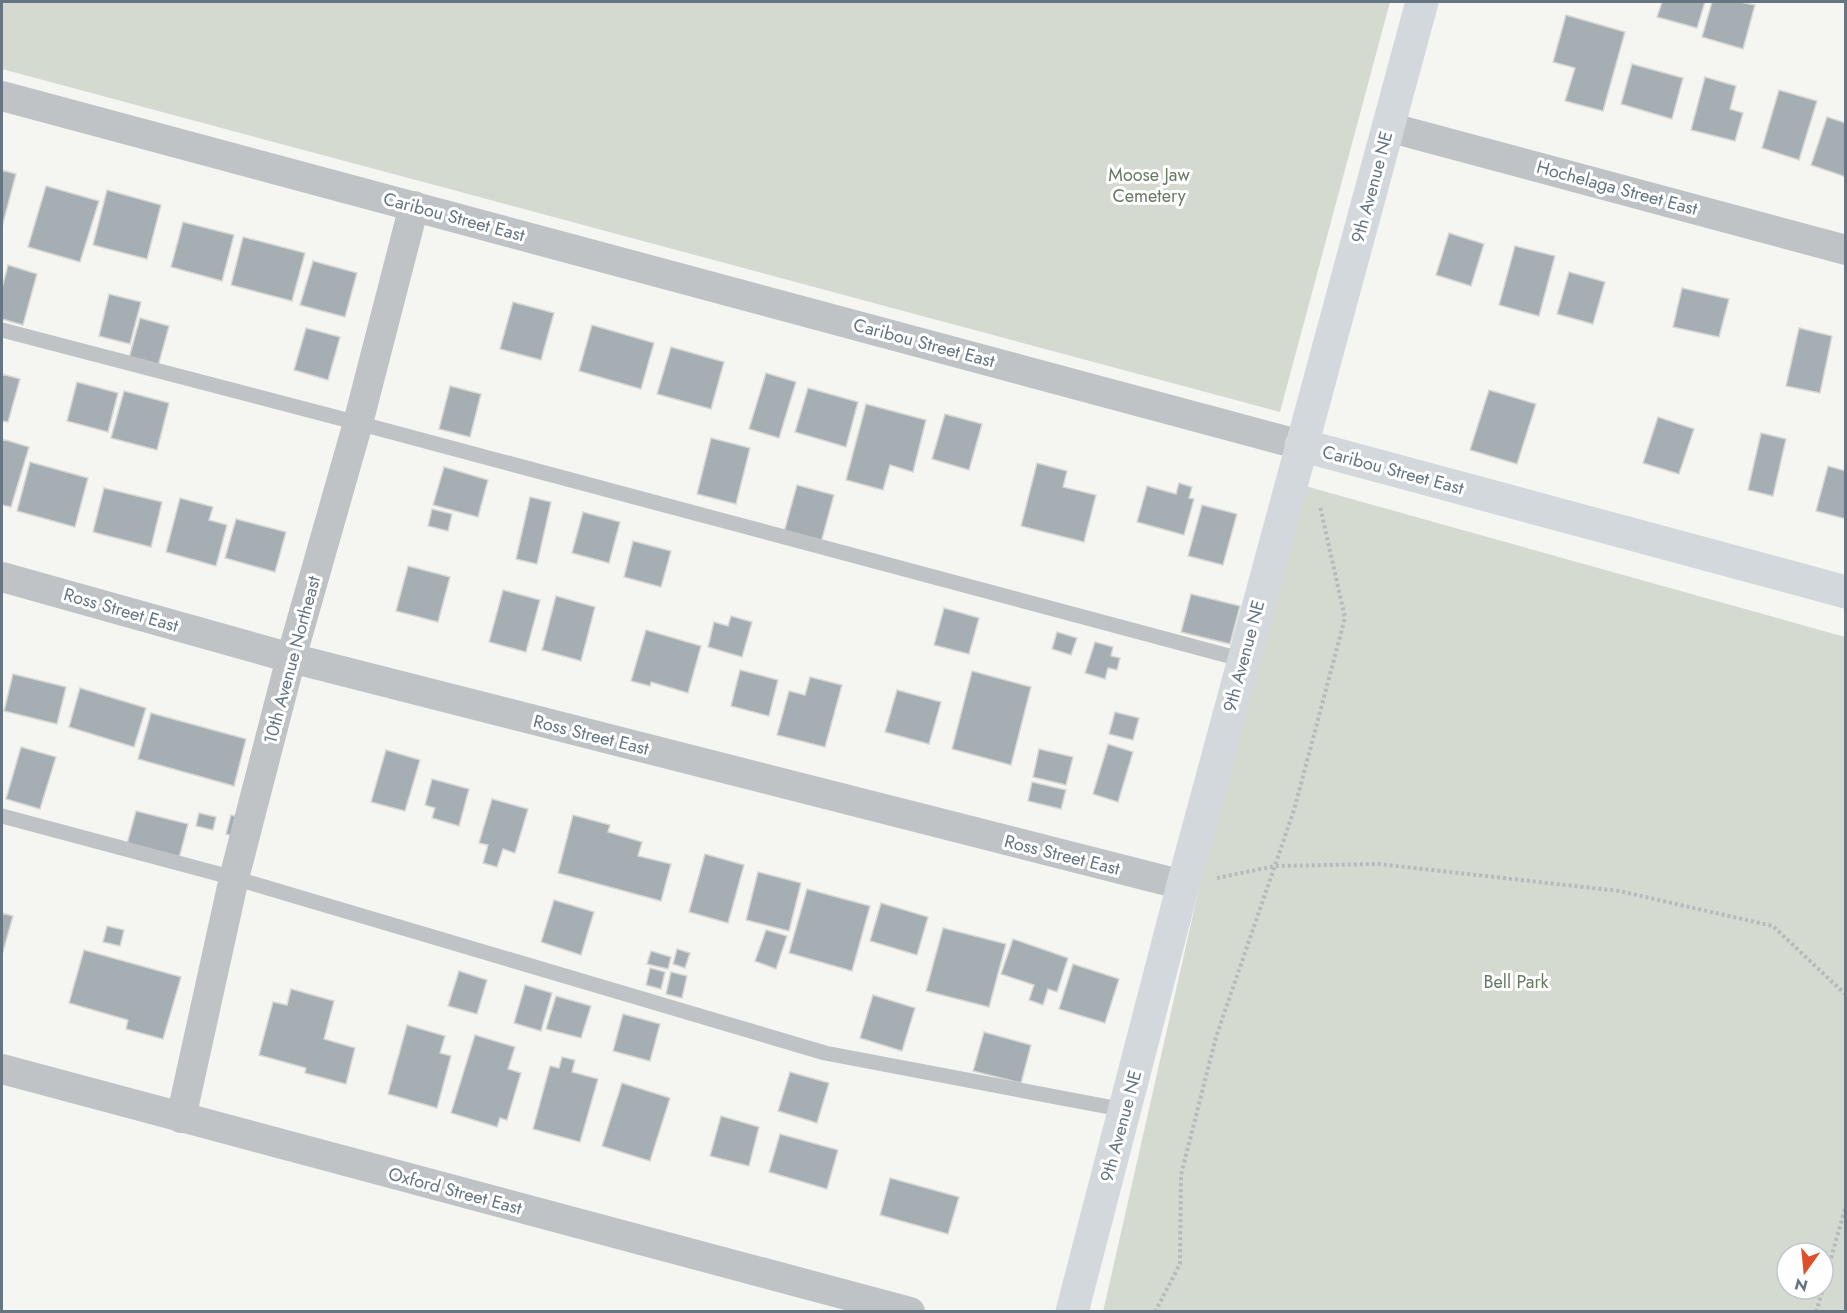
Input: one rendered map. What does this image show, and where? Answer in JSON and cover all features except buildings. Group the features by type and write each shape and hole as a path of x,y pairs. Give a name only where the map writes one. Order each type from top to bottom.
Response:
{"street":[{"name":"9th Avenue NE","path":"1072,1311 1245,653 1422,2"},
{"name":"Caribou Street East","path":"2,96 1845,592"},
{"name":"Hochelaga Street East","path":"1388,127 1845,250"},
{"name":"10th Avenue Northeast","path":"181,1118 234,878 291,658 358,423 414,206"},
{"name":"Ross Street East","path":"2,577 291,658 1183,885"},
{"name":"Oxford Street East","path":"2,1069 910,1311"}],"lane":[{"path":"2,330 1229,656 1245,653"},
{"path":"2,816 234,878 825,1053 1125,1110"}],"path":[{"path":"1155,1311 1180,1264 1181,1174 1216,1037 1294,810 1345,618 1326,525 1318,502"},
{"path":"1183,885 1275,866 1379,864 1619,891 1773,926 1845,995"},
{"path":"1835,1243 1845,1205"}],"green space":[{"name":"Moose Jaw Cemetery","path":"2,2 1390,2 1280,412 2,69"},
{"name":"Bell Park","path":"1291,482 1845,637 1845,1311 1103,1312"}]}
